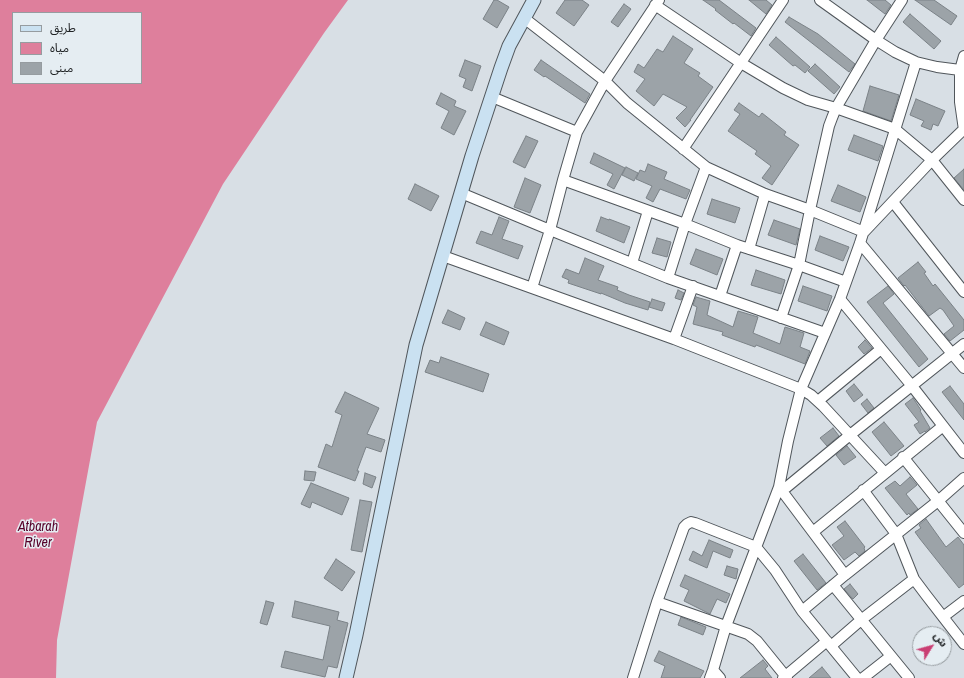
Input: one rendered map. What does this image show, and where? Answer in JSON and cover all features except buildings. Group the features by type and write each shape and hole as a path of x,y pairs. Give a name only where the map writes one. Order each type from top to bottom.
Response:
{"street":[{"path":"346,678 416,345 472,156 501,68 509,46 534,0"},
{"path":"683,149 783,0"},
{"path":"820,0 895,52 916,62 960,70"},
{"path":"781,318 798,265 829,126 836,108 876,40 902,0"},
{"path":"532,288 550,230 577,132 605,81 657,3 741,63 783,88 808,100 836,108 895,129 932,160 964,200"},
{"path":"524,18 605,81 627,103 706,167 765,194 864,232"},
{"path":"864,232 932,160 964,130 960,102 960,70 964,56"},
{"path":"720,678 712,674 726,626 756,547 781,489 788,441 801,389 840,299 864,232 916,62"},
{"path":"492,97 577,132"},
{"path":"668,278 685,224 706,167"},
{"path":"563,180 685,224 737,245 846,282"},
{"path":"461,193 668,278 825,333"},
{"path":"749,249 765,194"},
{"path":"893,202 964,292"},
{"path":"632,263 648,211"},
{"path":"860,243 964,368"},
{"path":"720,296 737,245"},
{"path":"443,256 674,339 801,389 812,395 885,473"},
{"path":"674,339 693,286"},
{"path":"840,299 912,386 964,453"},
{"path":"781,489 964,344"},
{"path":"818,401 881,349"},
{"path":"813,532 903,457 943,426"},
{"path":"903,457 964,534"},
{"path":"802,611 938,501 964,478"},
{"path":"781,489 845,575"},
{"path":"863,490 896,534 914,579 964,644"},
{"path":"634,678 657,602 684,527 691,522 756,547 775,570 802,611 829,644 851,676"},
{"path":"657,602 748,634 757,640 785,677 914,579"},
{"path":"833,585 909,678"},
{"path":"943,617 964,601"},
{"path":"863,678 891,656"}],"water":[{"name":"Atbarah River","path":"0,0 348,0 324,33 223,184 97,422 57,640 56,678 0,678"}]}
